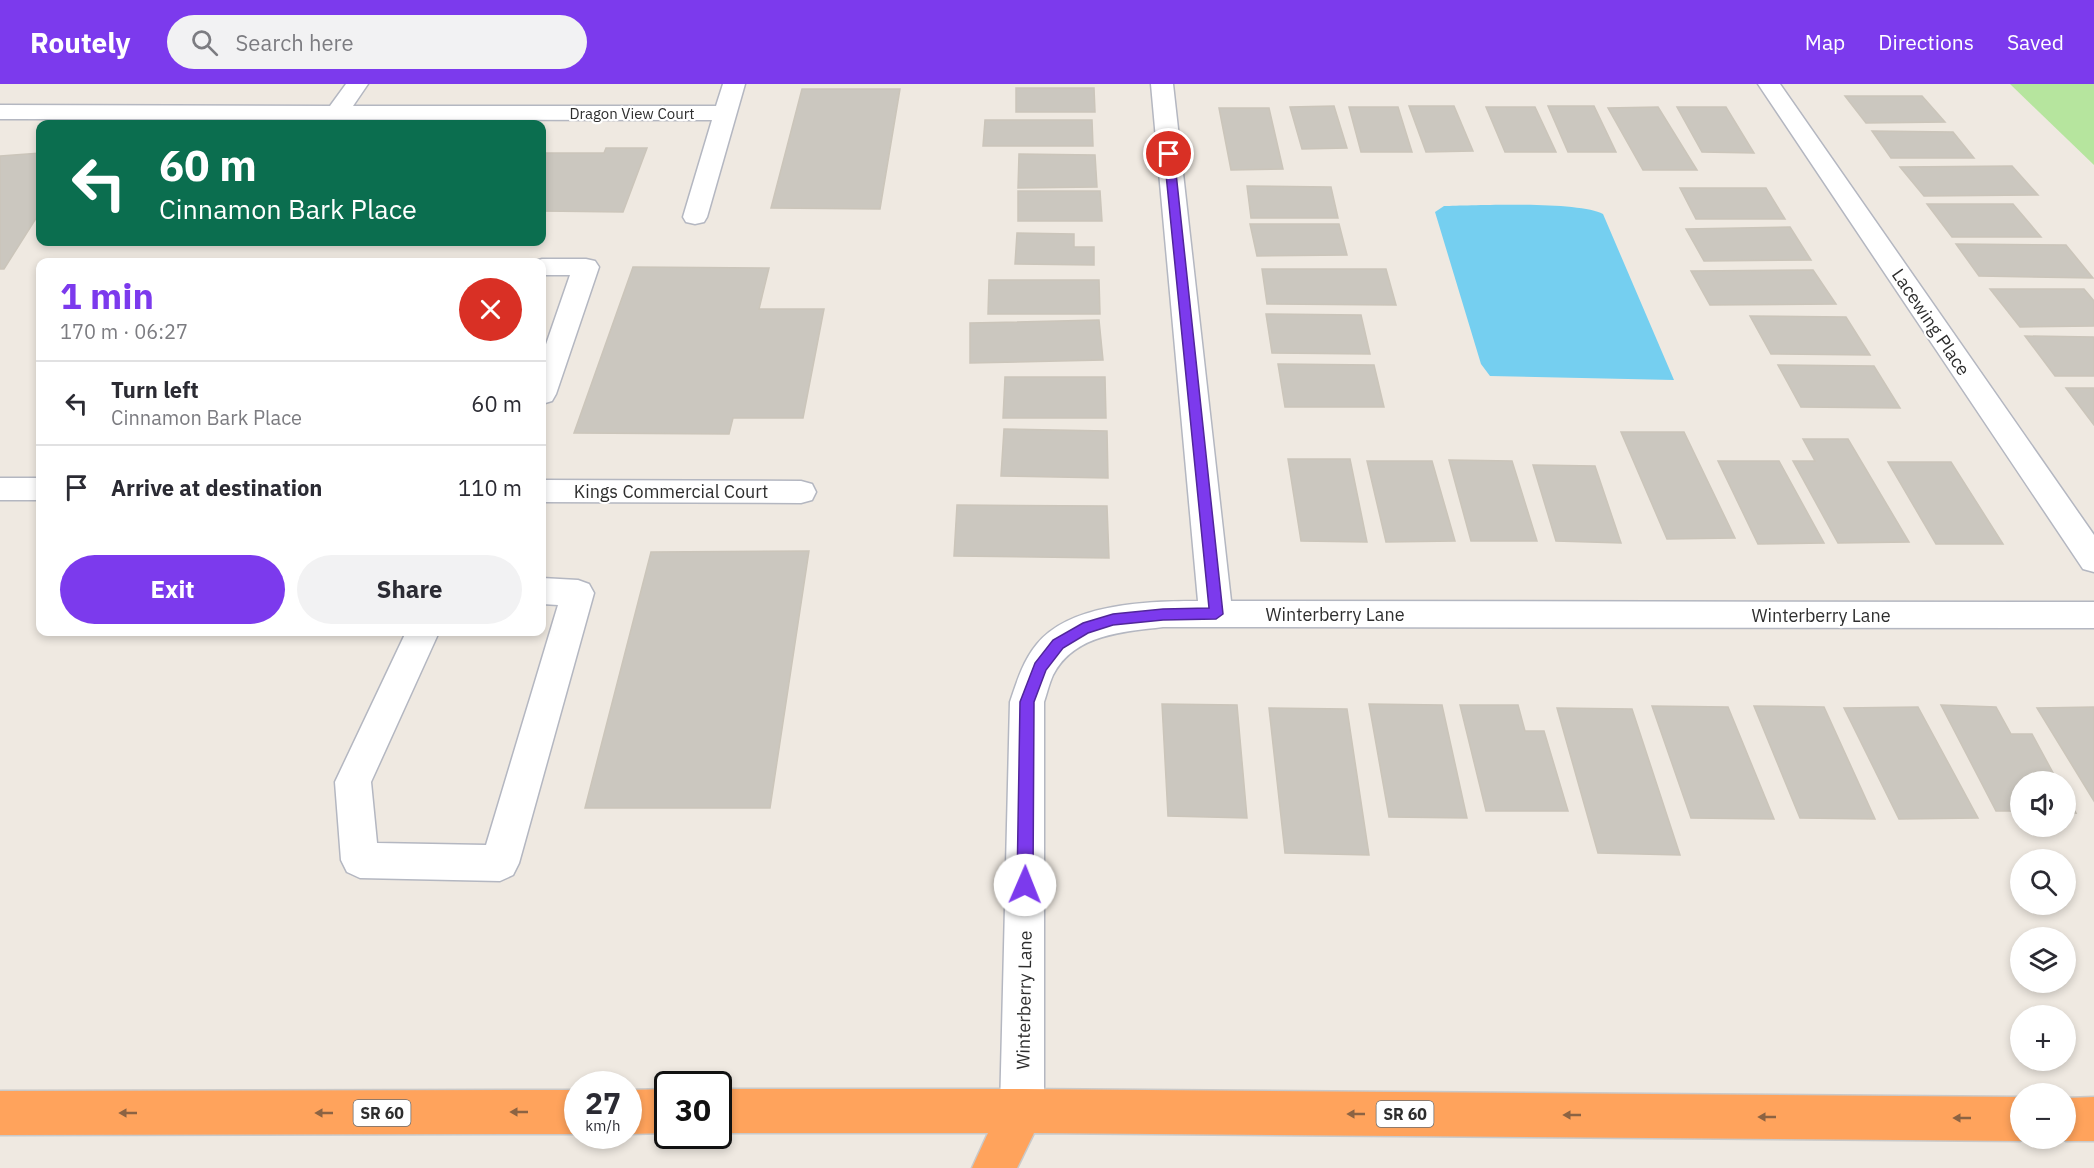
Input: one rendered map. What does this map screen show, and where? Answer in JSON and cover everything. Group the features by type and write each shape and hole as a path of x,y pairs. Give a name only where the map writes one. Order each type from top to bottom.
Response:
{"highway":[{"name":"SR 60","path":"732,1111 2010,1119"},
{"path":"994,1168 1022,1111"},
{"name":"SR 60","path":"0,1113 564,1112"},
{"path":"2076,1119 2094,1119"}],"street":[{"path":"337,112 357,84"},
{"path":"694,218 734,84"},
{"path":"1162,84 1216,614"},
{"name":"Lacewing Place","path":"1769,84 2094,560"},
{"name":"Dragon View Court","path":"0,112 724,113"},
{"path":"546,267 586,267 546,382"},
{"path":"0,489 36,489"},
{"name":"Kings Commercial Court","path":"546,491 801,492"},
{"path":"420,636 352,782 360,860 500,863 578,593 546,591"},
{"name":"Winterberry Lane","path":"1022,1111 1027,702 1040,667 1058,644 1083,628 1113,620 1163,614 2094,615"}],"green space":[{"path":"2010,84 2094,84 2094,165"}],"water":[{"path":"1551,205 1591,210 1603,214 1674,380 1490,376 1481,364 1435,212 1444,206"}],"building":[{"path":"1016,88 1094,88 1095,112 1016,112"},
{"path":"802,89 900,89 880,209 771,208"},
{"path":"1845,96 1922,96 1945,122 1866,123"},
{"path":"1334,106 1347,148 1302,149 1290,107"},
{"path":"1409,106 1454,106 1473,151 1426,152"},
{"path":"1548,106 1594,106 1616,152 1568,152"},
{"path":"1349,107 1398,107 1412,152 1361,152"},
{"path":"1486,107 1535,107 1556,152 1505,152"},
{"path":"1658,107 1697,170 1643,170 1608,108"},
{"path":"1677,107 1726,107 1754,153 1702,152"},
{"path":"1219,108 1269,108 1283,169 1231,170"},
{"path":"985,120 1092,120 1093,146 983,146"},
{"path":"1872,131 1953,132 1974,158 1891,158"},
{"path":"606,148 647,148 623,212 546,211 546,153 604,153"},
{"path":"36,153 36,218 4,269 0,269 0,156"},
{"path":"1019,154 1095,155 1097,187 1018,188"},
{"path":"2012,166 2038,195 1924,196 1900,167"},
{"path":"1247,186 1331,187 1338,218 1251,218"},
{"path":"1680,188 1766,188 1785,219 1696,219"},
{"path":"1018,191 1100,191 1102,221 1018,221"},
{"path":"1927,204 2013,204 2041,237 1952,237"},
{"path":"1250,224 1339,224 1347,255 1257,256"},
{"path":"1790,227 1811,260 1704,261 1686,229"},
{"path":"1017,233 1074,234 1074,247 1094,247 1094,265 1015,264"},
{"path":"1956,244 2066,245 2093,278 1979,276"},
{"path":"633,267 769,268 759,309 824,309 803,418 733,418 729,434 574,433"},
{"path":"1262,269 1386,269 1396,305 1267,304"},
{"path":"1813,270 1836,304 1710,305 1691,271"},
{"path":"989,280 1099,280 1100,314 988,314"},
{"path":"1990,289 2084,289 2094,301 2094,326 2020,327"},
{"path":"1266,314 1361,315 1370,354 1272,353"},
{"path":"1750,316 1846,317 1870,355 1771,354"},
{"path":"1099,320 1103,360 970,363 970,323"},
{"path":"2025,336 2094,337 2094,376 2055,376"},
{"path":"1278,364 1374,365 1384,407 1285,407"},
{"path":"1778,365 1874,366 1900,408 1801,407"},
{"path":"1005,377 1105,377 1106,418 1003,418"},
{"path":"2066,388 2094,388 2094,425"},
{"path":"1004,429 1107,431 1108,478 1001,476"},
{"path":"1621,432 1684,432 1735,538 1667,539"},
{"path":"1803,439 1848,439 1909,542 1838,543 1793,461 1815,461"},
{"path":"1288,459 1350,459 1367,542 1301,541"},
{"path":"1449,460 1512,461 1537,541 1471,541"},
{"path":"1367,461 1432,461 1455,541 1386,542"},
{"path":"1718,461 1779,461 1824,543 1758,544"},
{"path":"1888,462 1951,462 2003,544 1936,544"},
{"path":"1533,465 1595,466 1621,543 1556,541"},
{"path":"957,505 1107,506 1109,558 954,556"},
{"path":"809,551 770,808 585,808 651,552"},
{"path":"1162,704 1237,705 1247,818 1168,816"},
{"path":"1369,704 1442,705 1467,818 1389,817"},
{"path":"1460,705 1518,705 1525,731 1544,731 1568,811 1486,811"},
{"path":"1941,705 1996,707 2011,734 2032,734 2052,771 2010,771 2010,811 1996,811"},
{"path":"1652,706 1728,707 1774,819 1691,818"},
{"path":"1754,706 1824,707 1875,819 1800,818"},
{"path":"1918,707 1978,818 1899,819 1844,708"},
{"path":"2094,707 2094,801 2076,771 2037,708"},
{"path":"1269,708 1347,709 1369,855 1285,853"},
{"path":"1557,708 1632,709 1680,855 1598,853"}],"route":[{"path":"1025,885 1027,702 1040,667 1058,644 1083,628 1113,620 1163,614 1216,614 1169,154"}]}
